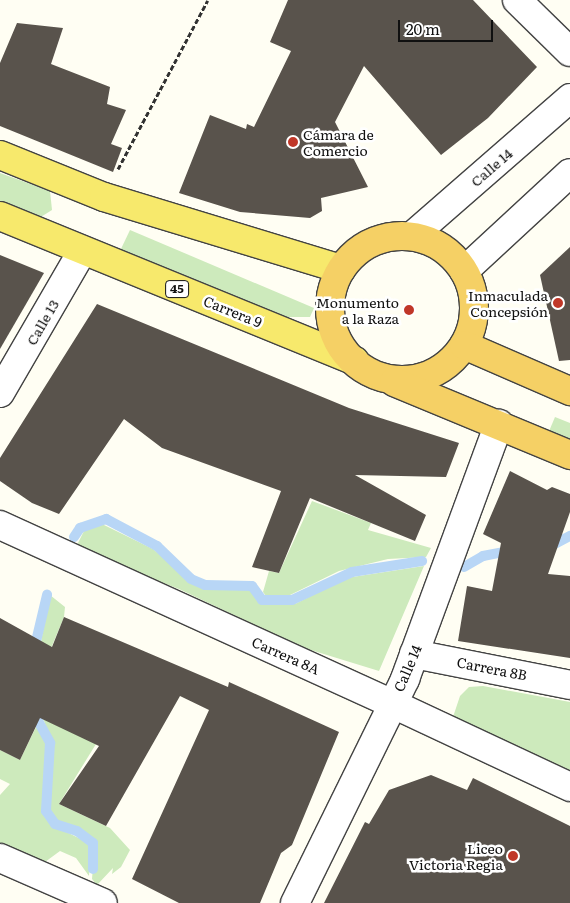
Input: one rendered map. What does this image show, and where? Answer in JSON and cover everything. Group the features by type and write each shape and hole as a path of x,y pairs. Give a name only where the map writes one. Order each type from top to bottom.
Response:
{"highway":[{"path":"388,380 423,378 439,370 464,345 474,308 464,271 442,248 412,236 372,242 341,269 332,288 332,329 340,347 370,374 500,424 570,455"},
{"path":"464,345 570,390"}],"main road":[{"path":"0,155 104,197 341,269"},
{"name":"Carrera 9","path":"0,216 355,362"}],"street":[{"path":"516,0 570,52"},
{"name":"Calle 14","path":"412,236 570,98"},
{"path":"464,271 570,173"},
{"name":"Calle 13","path":"0,393 84,250"},
{"name":"Calle 14","path":"295,903 414,654 500,424"},
{"name":"Carrera 8A","path":"0,525 391,703 570,787"},
{"name":"Carrera 8B","path":"414,654 570,685"},
{"path":"0,858 103,903"}],"path":[{"path":"104,197 208,0"}],"green space":[{"path":"0,173 50,191 52,210 36,220 0,204"},
{"path":"130,230 314,308 310,317 278,317 120,251"},
{"path":"555,417 570,423 570,445 547,436"},
{"path":"312,501 371,523 368,530 431,548 426,557 388,559 339,571 290,595 266,596 263,592 269,571 279,573"},
{"path":"102,524 153,549 194,584 213,590 249,589 261,602 295,604 346,578 424,566 379,671 301,647 179,589 75,549 85,529"},
{"path":"50,595 65,607 64,617 31,696 96,744 59,804 110,828 130,850 121,867 112,874 113,868 97,885 92,879 95,842 79,829 57,823 48,811 52,743 44,721 29,703"},
{"path":"483,686 570,702 570,785 452,720 460,696 469,687"},
{"path":"38,723 48,743 44,811 54,826 91,844 89,876 76,858 60,851 45,862 17,866 0,858 0,795 10,784 0,779 0,750 20,760"}],"building":[{"path":"288,0 473,0 537,67 488,118 441,155 364,66 335,122 368,187 321,198 322,211 310,218 240,212 179,193 210,115 246,129 247,124 254,127 291,51 270,42"},
{"path":"17,23 63,28 51,64 110,87 107,104 126,110 111,144 122,148 113,172 0,126 0,63"},
{"name":"Inmaculada Concepsión","path":"570,247 570,360 559,361 540,275"},
{"path":"0,255 44,273 0,349"},
{"path":"97,304 349,408 459,443 446,477 355,475 426,515 415,541 310,498 279,573 252,567 281,491 162,448 124,419 59,514 32,503 0,481 0,458"},
{"path":"510,471 547,490 552,487 570,494 570,512 548,574 570,576 570,658 458,641 467,586 492,591 501,543 483,534"},
{"path":"64,617 228,687 229,682 339,732 292,845 281,853 260,903 179,903 132,879 209,710 180,696 106,826 59,804 99,746 40,718 20,760 0,750 0,618 52,647"},
{"path":"431,775 467,790 473,778 570,826 570,903 324,903 365,822 369,824 389,790"}],"waterway":[{"path":"74,537 80,528 106,519 157,546 191,579 205,585 252,586 262,600 292,600 352,572 422,561"},
{"path":"547,548 570,536"},
{"path":"464,567 483,556 513,550"},
{"path":"34,650 47,595"},
{"path":"32,710 50,743 46,811 55,824 77,831 93,843 93,869"}],"place":[{"name":"Cámara de Comercio","path":"293,142"},
{"name":"Inmaculada Concepsión","path":"558,303"},
{"name":"Monumento a la Raza","path":"409,310"},
{"name":"Liceo Victoria Regia","path":"513,856"}]}
